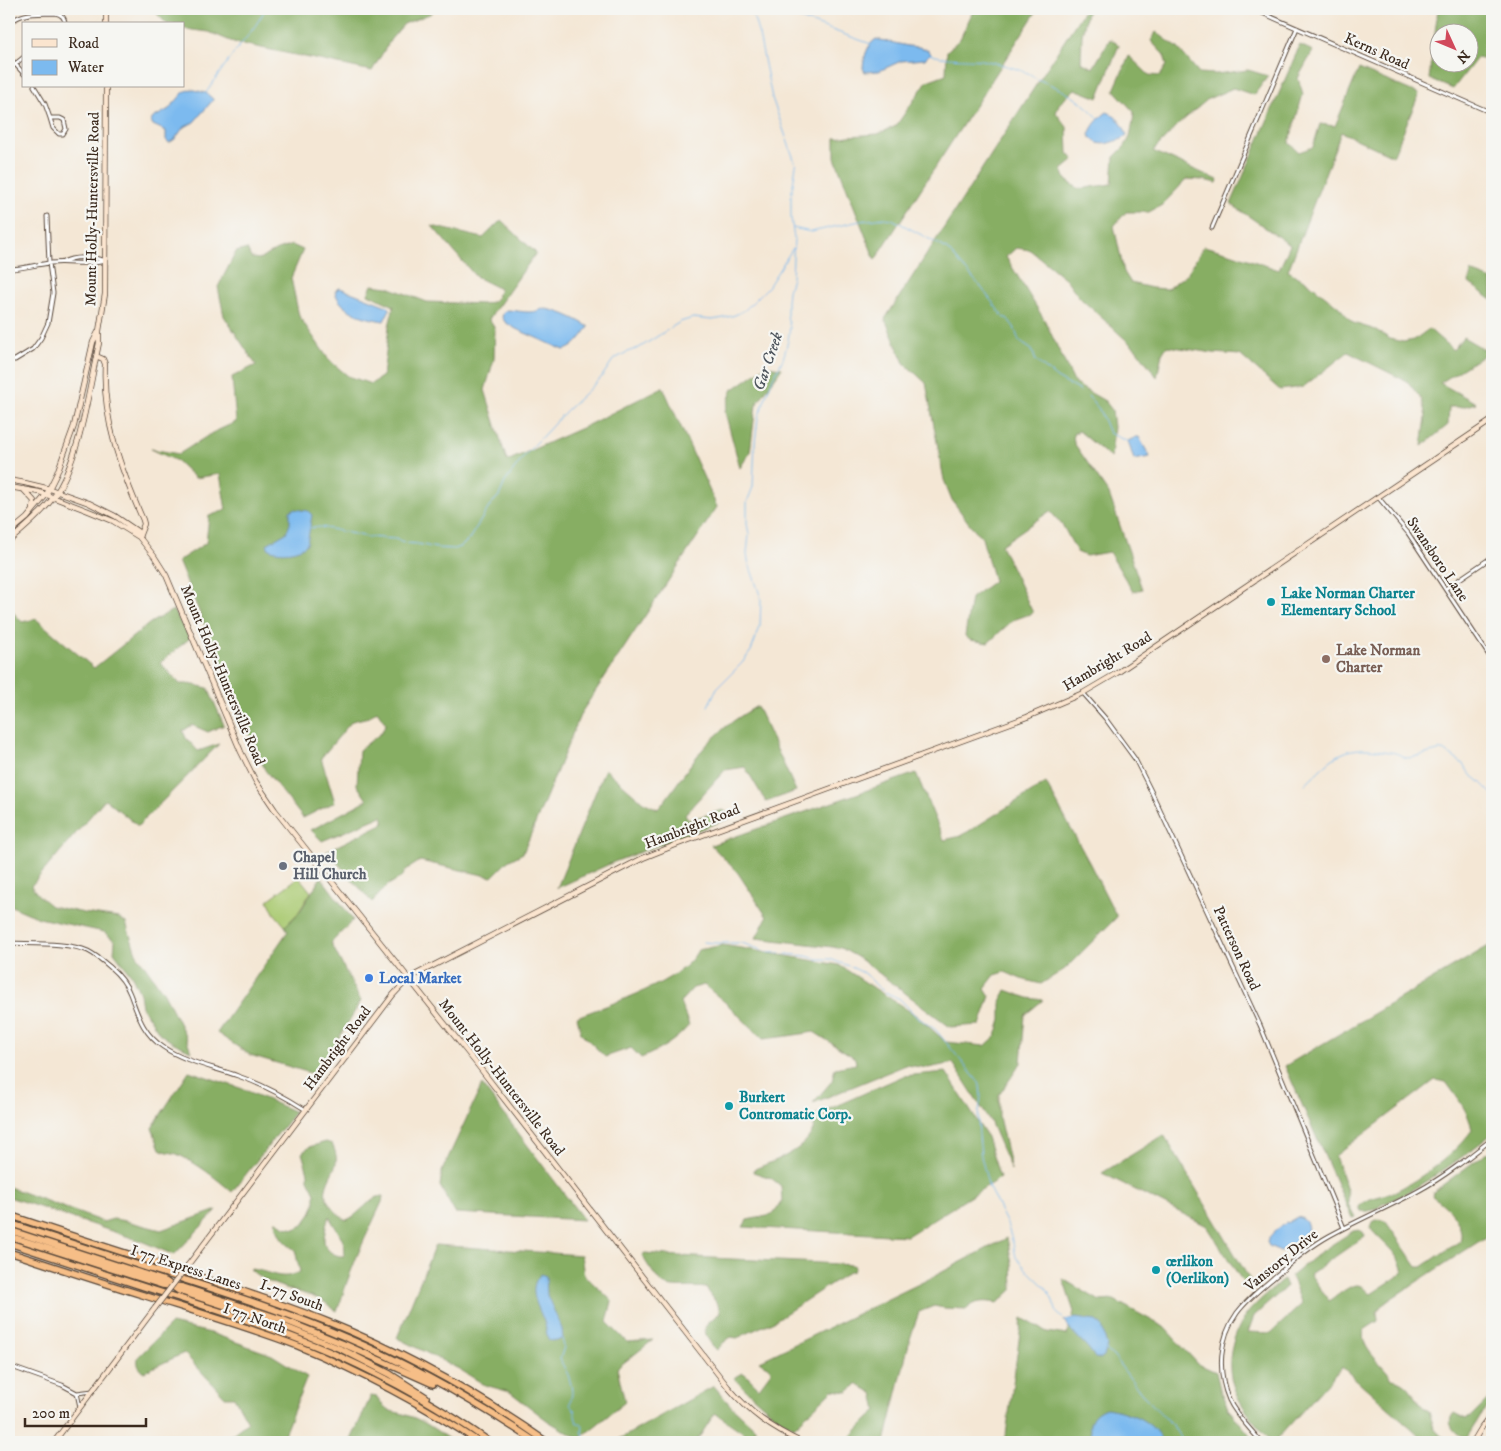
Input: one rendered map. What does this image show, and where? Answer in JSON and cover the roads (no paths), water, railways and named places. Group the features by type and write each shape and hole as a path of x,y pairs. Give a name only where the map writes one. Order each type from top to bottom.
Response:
{"highway":[{"name":"I-77 South","path":"9,1215 269,1300 331,1323 392,1351 444,1379 502,1412 547,1442"},
{"name":"I 77 Express Lanes","path":"9,1223 244,1299 348,1338 389,1357 467,1399 536,1442"},
{"path":"9,1230 157,1281"},
{"path":"9,1236 157,1281 165,1281 172,1286 282,1325 357,1356 402,1381 490,1442"},
{"path":"9,1243 239,1317 300,1339 380,1376 458,1420"},
{"name":"I 77 North","path":"9,1252 236,1324 304,1349 351,1369 397,1393 479,1442"},
{"path":"187,1291 265,1313 467,1399"}],"main road":[{"path":"106,9 106,22"},
{"name":"Mount Holly-Huntersville Road","path":"53,498 67,471 78,439 99,343 105,294 106,88"},
{"name":"Mount Holly-Huntersville Road","path":"99,331 93,342 74,426 59,468 46,496 110,520 139,537"},
{"path":"96,356 103,359 105,364 106,400 112,438 144,524 139,537"},
{"name":"Hambright Road","path":"54,1442 393,995 409,978 643,858 1027,717 1083,693 1117,673 1492,420"},
{"path":"9,480 50,489"},
{"path":"9,487 39,492 46,496 27,518 9,533"},
{"path":"22,488 34,501 27,518"},
{"name":"Mount Holly-Huntersville Road","path":"50,489 89,503 115,516 136,531 166,574 241,752 256,782 276,810 734,1394 762,1421 801,1442"},
{"path":"9,541 36,517 53,498"},
{"path":"1473,1442 1492,1414"}],"street":[{"name":"Kerns Road","path":"1254,9 1492,113"},
{"path":"9,25 19,16 55,14 64,18 65,22"},
{"path":"1212,228 1297,28"},
{"path":"9,57 22,72"},
{"path":"9,69 22,58"},
{"path":"36,88 45,104 54,131 63,134 66,128 64,120 50,118"},
{"path":"9,134 9,141"},
{"path":"9,360 15,360 33,349 41,338 48,322 53,292 49,263 47,216"},
{"path":"9,269 49,263 95,264 105,261"},
{"name":"Swansboro Lane","path":"1378,498 1408,533 1492,660"},
{"path":"1444,589 1492,558"},
{"name":"Patterson Road","path":"1083,693 1105,718 1135,759 1151,790 1260,1026 1344,1228"},
{"path":"9,944 60,946 82,949 94,954 112,968 122,980 145,1029 162,1046 182,1057 267,1088 288,1098 306,1110"},
{"name":"Vanstory Drive","path":"1261,1442 1234,1409 1225,1389 1222,1370 1221,1357 1223,1345 1229,1326 1241,1308 1286,1267 1321,1240 1433,1182 1465,1161 1492,1139"},
{"path":"9,1366 62,1385 77,1393 93,1391"},
{"path":"77,1393 80,1408"}],"water":[{"path":"876,39 919,47 931,53 925,59 901,61 879,71 865,72 863,68 865,56 868,48"},
{"path":"191,89 206,93 213,100 194,122 183,128 175,139 169,143 166,140 166,131 153,125 151,121 169,109 184,92"},
{"path":"1107,112 1120,121 1127,136 1123,139 1100,144 1089,135 1096,122"},
{"path":"340,288 387,306 390,309 384,321 362,316 349,310 338,299 335,292"},
{"path":"542,309 560,312 589,327 575,344 564,350 516,329 505,322 502,317 506,310 529,312"},
{"path":"1139,437 1150,457 1134,460 1128,441"},
{"path":"294,509 308,511 312,515 307,544 299,549 289,551 273,551 269,549 267,544 286,533 290,524 290,511"},
{"path":"1297,1217 1303,1219 1306,1223 1308,1228 1307,1234 1285,1250 1280,1251 1269,1246 1267,1242 1269,1237 1280,1227"},
{"path":"541,1274 546,1276 547,1295 562,1329 563,1339 551,1341 548,1339 534,1290 537,1279"},
{"path":"1076,1318 1096,1321 1102,1326 1107,1346 1104,1357 1101,1359 1095,1358 1064,1320"},
{"path":"1106,1408 1139,1418 1153,1428 1162,1442 1094,1442 1090,1431 1091,1422 1096,1414"}],"waterway":[{"path":"206,93 233,54 255,27 265,9"},
{"name":"Gar Creek","path":"708,706 717,688 751,651 760,627 761,598 747,554 749,534 747,502 753,487 758,418 773,378 783,359 790,327 787,316 787,302 792,278 794,238 791,218 791,197 796,165 772,98 759,35 751,9"},
{"path":"773,9 871,44"},
{"path":"929,54 948,58 982,60 1026,72 1072,96 1100,120"},
{"path":"793,228 811,232 860,221 885,218 892,219 942,246 948,250 981,287 1004,318 1007,318 1014,327 1019,341 1032,350 1036,361 1057,378 1080,391"},
{"path":"308,528 321,527 437,548 454,549 462,546 469,539 491,504 499,496 505,482 525,455 566,411 601,378 613,360 639,348 680,322 693,318 712,320 724,318 745,310 768,287 793,248"},
{"path":"1088,396 1099,409 1109,433 1129,442"},
{"path":"1305,784 1331,760 1347,751 1369,749 1395,753 1409,758 1443,750 1463,764 1470,774 1492,794"},
{"path":"703,942 742,943 767,952 830,959 849,966 866,974 885,992 900,999 916,1016 936,1030 980,1084 981,1097 978,1117 981,1156 989,1188 1007,1224 1016,1257 1045,1287 1052,1298 1057,1313 1065,1320"},
{"path":"562,1338 564,1347 560,1359 569,1378 572,1392 570,1404 575,1411 577,1423 582,1424 584,1442"},
{"path":"1106,1350 1114,1357 1141,1393 1173,1426 1183,1442"}],"place":[{"name":"Lake Norman Charter Elementary School","path":"1271,602"},
{"name":"Lake Norman Charter","path":"1326,659"},
{"name":"Chapel Hill Church","path":"283,866"},
{"name":"Local Market","path":"369,978"},
{"name":"Burkert Contromatic Corp.","path":"729,1106"},
{"name":"œrlikon (Oerlikon)","path":"1156,1270"}]}
